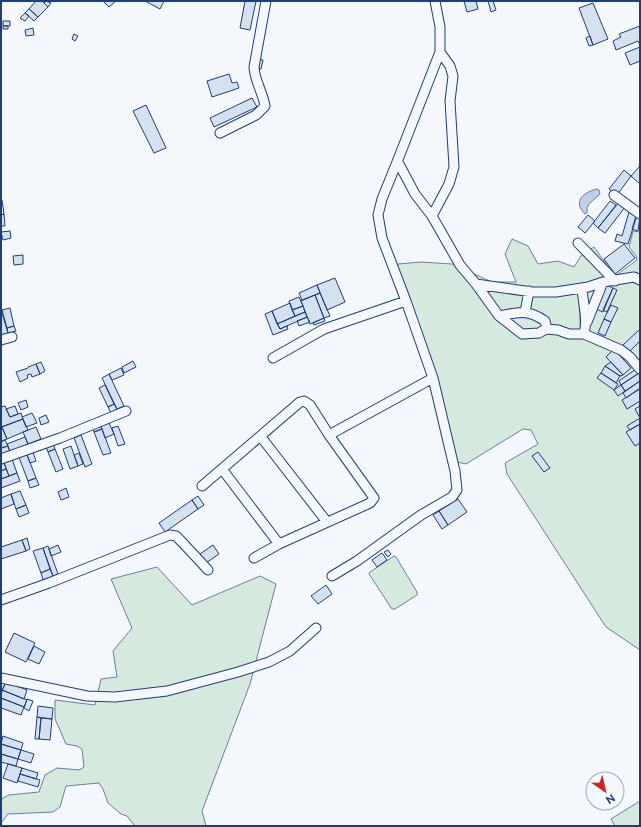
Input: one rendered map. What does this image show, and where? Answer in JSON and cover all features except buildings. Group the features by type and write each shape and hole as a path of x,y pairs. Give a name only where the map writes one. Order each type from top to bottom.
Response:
{"street":[{"path":"220,133 256,115 265,108 263,96 254,75 254,67 266,1"},
{"path":"332,576 357,561 421,515 452,497 457,490 455,471 434,378 382,238 378,215 382,199 398,162 440,52 440,27 435,1"},
{"path":"432,216 449,184 454,167 450,101 453,76 450,66 440,52"},
{"path":"398,162 415,194 432,216 460,265 499,316 522,334 539,333 547,329 558,330 569,334 585,329 621,350 630,357 640,369"},
{"path":"614,195 640,214"},
{"path":"578,243 615,281"},
{"path":"476,284 529,291 556,292 634,277 640,280"},
{"path":"585,329 604,282"},
{"path":"582,288 583,303 586,315 585,329"},
{"path":"525,312 529,291"},
{"path":"273,358 324,329 406,301"},
{"path":"499,316 519,312 530,313 545,321 547,329"},
{"path":"1,340 12,336"},
{"path":"329,435 434,378"},
{"path":"202,486 300,402 304,401 310,405 329,435 374,498 370,503 279,544 254,558"},
{"path":"1,459 60,438 126,411"},
{"path":"261,437 327,522"},
{"path":"222,469 279,544"},
{"path":"1,600 49,583 170,535 176,536 208,570"},
{"path":"1,678 87,696 115,697 167,691 269,662 290,651 316,628"}],"shaded area":[{"path":"633,231 640,232 640,650 606,627 507,474 505,463 538,444 531,430 523,429 466,464 457,462 397,270 398,264 421,262 452,264 492,282 516,282 505,254 512,239 528,246 538,264 558,261 574,267 581,256 594,247 615,276 637,260 636,256 629,247"},
{"path":"394,556 417,592 417,595 395,609 392,609 369,574"},
{"path":"157,567 192,605 260,576 276,584 250,684 202,811 206,826 135,826 127,816 121,814 108,803 99,783 66,786 60,807 53,812 8,814 1,823 1,799 9,795 39,792 45,775 57,768 79,770 84,767 82,749 77,746 66,744 55,719 55,700 95,705 101,679 117,677 113,651 132,628 111,579"},
{"path":"640,801 640,826 615,826 611,819"}],"water":[{"path":"597,189 599,190 600,194 589,204 587,213 585,214 580,205 581,198 588,192"}]}
